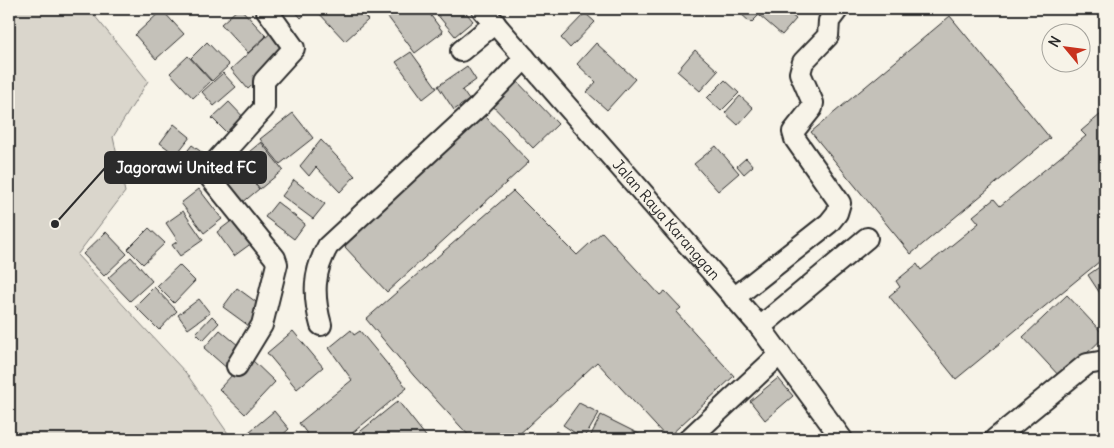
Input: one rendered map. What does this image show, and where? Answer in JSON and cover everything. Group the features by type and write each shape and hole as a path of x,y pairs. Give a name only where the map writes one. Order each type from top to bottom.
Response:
{"street":[{"path":"237,366 262,325 277,264 208,171 212,163 264,108 264,82 294,48 266,9"},
{"path":"734,298 829,223 837,213 840,203 795,140 794,132 812,108 813,103 800,73 803,62 828,36 829,21 838,9"},
{"path":"462,51 488,16"},
{"name":"Jalan Raya Karanggan","path":"488,16 760,327 842,439"},
{"path":"321,324 314,288 317,271 328,246 479,106 525,58"},
{"path":"760,327 867,238"},
{"path":"689,439 780,354"},
{"path":"994,439 1087,364 1105,361"}],"shaded area":[{"path":"9,9 89,9 148,81 113,137 125,192 77,255 186,373 232,439 9,439"}],"building":[{"path":"238,9 241,9 266,36 248,53 221,24"},
{"path":"293,9 311,9 301,18"},
{"path":"319,9 358,9 368,20 345,41 317,11"},
{"path":"382,9 426,9 443,32 415,53"},
{"path":"442,9 463,9 473,21 455,36 436,13"},
{"path":"741,9 784,9 796,19 782,35 759,15 751,23 739,12"},
{"path":"162,10 184,34 156,59 135,35"},
{"path":"585,13 595,22 570,48 561,38"},
{"path":"950,16 1050,138 911,254 811,132"},
{"path":"275,29 293,48 248,89 231,69"},
{"path":"207,42 229,65 212,81 191,58"},
{"path":"596,43 635,79 607,110 587,92 596,82 577,64"},
{"path":"695,50 718,71 700,91 677,71"},
{"path":"411,52 437,88 423,99 396,62"},
{"path":"188,56 211,81 193,98 170,73"},
{"path":"467,66 476,80 462,90 469,100 454,110 438,86"},
{"path":"223,73 236,87 214,106 202,92"},
{"path":"514,78 558,124 533,148 489,102"},
{"path":"725,80 739,93 721,111 707,98"},
{"path":"740,96 753,108 738,125 725,113"},
{"path":"229,102 249,123 233,139 212,118"},
{"path":"293,113 313,138 280,164 260,139"},
{"path":"1101,114 1105,119 1105,257 956,379 889,296 900,287 896,281 917,264 921,270 979,223 973,216 994,199 1000,206 1086,136 1081,131"},
{"path":"484,115 529,162 387,292 344,246"},
{"path":"174,124 190,137 176,155 160,143"},
{"path":"321,140 355,176 340,192 316,167 309,176 300,166"},
{"path":"261,142 283,170 260,189 238,161"},
{"path":"192,145 212,160 198,179 177,164"},
{"path":"716,146 739,173 718,191 694,164"},
{"path":"746,158 753,166 744,174 737,166"},
{"path":"237,162 259,189 236,208 214,181"},
{"path":"294,180 325,204 313,219 282,196"},
{"path":"199,189 222,219 204,233 181,203"},
{"path":"513,191 577,255 602,232 660,295 665,291 681,308 676,312 734,376 667,438 597,362 514,439 472,439 414,376 366,319"},
{"path":"277,202 305,224 294,239 265,217"},
{"path":"183,211 203,240 180,256 172,245 178,241 166,223"},
{"path":"238,216 256,240 234,256 217,232"},
{"path":"149,228 165,243 143,264 128,249"},
{"path":"106,232 127,254 104,276 83,254"},
{"path":"131,257 152,281 130,301 108,278"},
{"path":"1105,263 1105,301 1088,275"},
{"path":"179,265 195,281 174,303 157,286"},
{"path":"154,287 177,311 159,330 135,306"},
{"path":"237,288 263,307 249,326 223,307"},
{"path":"1067,295 1105,336 1061,378 1023,337"},
{"path":"199,299 210,313 188,329 178,315"},
{"path":"212,316 219,323 203,340 196,333"},
{"path":"220,330 245,351 229,370 204,348"},
{"path":"351,330 354,335 360,331 407,388 345,439 311,439 299,423 352,380 329,348"},
{"path":"293,331 323,367 297,389 267,353"},
{"path":"249,357 275,382 245,414 219,389"},
{"path":"778,378 793,396 765,420 750,401"},
{"path":"398,401 428,439 359,439 356,435"},
{"path":"579,403 599,413 584,439 563,425"},
{"path":"274,411 289,429 278,439 245,439 243,437"},
{"path":"601,415 649,439 589,439"},
{"path":"556,431 568,439 550,439"}],"place":[{"name":"Jagorawi United FC","path":"55,224"}]}
